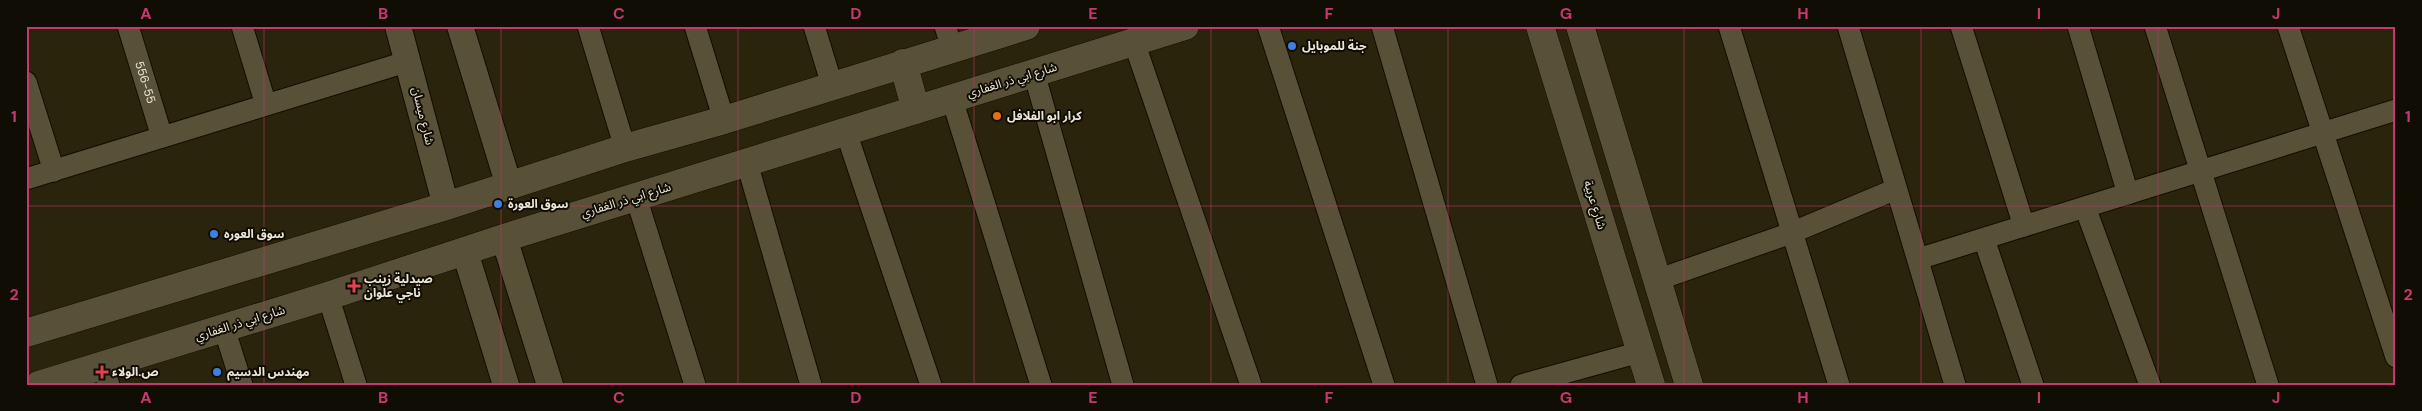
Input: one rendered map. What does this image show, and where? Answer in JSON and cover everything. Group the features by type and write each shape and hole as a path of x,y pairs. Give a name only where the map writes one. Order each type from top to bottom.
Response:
{"main road":[{"path":"26,333 446,206 625,148 724,120 902,63 948,37 1026,26"},
{"name":"شارع ابي ذر الغفاري","path":"39,385 106,374 224,328 504,238 1185,26"},
{"name":"شارع عربية","path":"1540,26 1651,385"},
{"path":"1580,26 1689,385"},
{"path":"902,63 916,110"}],"street":[{"name":"556-55","path":"128,26 162,137"},
{"path":"242,26 266,105"},
{"name":"شارع ميسان","path":"398,26 409,61 446,206"},
{"path":"460,26 509,186"},
{"path":"588,26 625,148"},
{"path":"695,26 724,120"},
{"path":"814,26 832,85"},
{"path":"1268,26 1384,385"},
{"path":"1382,26 1487,385"},
{"path":"1729,26 1838,385"},
{"path":"1848,26 1955,385"},
{"path":"1962,26 2024,226"},
{"path":"2078,26 2128,194"},
{"path":"2155,26 2268,385"},
{"path":"2288,26 2396,357"},
{"path":"1134,42 1252,385"},
{"path":"26,179 409,61"},
{"path":"1034,73 1123,385"},
{"path":"26,82 54,171"},
{"path":"952,99 1041,385"},
{"path":"1918,259 2396,110"},
{"path":"846,132 931,385"},
{"path":"747,163 810,385"},
{"path":"1657,280 1791,233 1896,189"},
{"path":"636,197 696,385"},
{"path":"2085,207 2150,385"},
{"path":"504,238 550,385"},
{"path":"1984,239 2033,385"},
{"path":"465,252 506,385"},
{"path":"328,296 356,385"},
{"path":"224,328 242,385"},
{"path":"1521,385 1640,352"}],"place":[{"name":"جنة للموبايل","path":"1292,46"},
{"name":"كرار ابو الفلافل","path":"997,116"},
{"name":"سوق العورة","path":"498,204"},
{"name":"سوق العوره","path":"214,234"},
{"name":"صيدلية زينب ناجي علوان","path":"354,286"},
{"name":"ص.الولاء","path":"102,372"},
{"name":"مهندس الدسيم","path":"217,372"}]}
